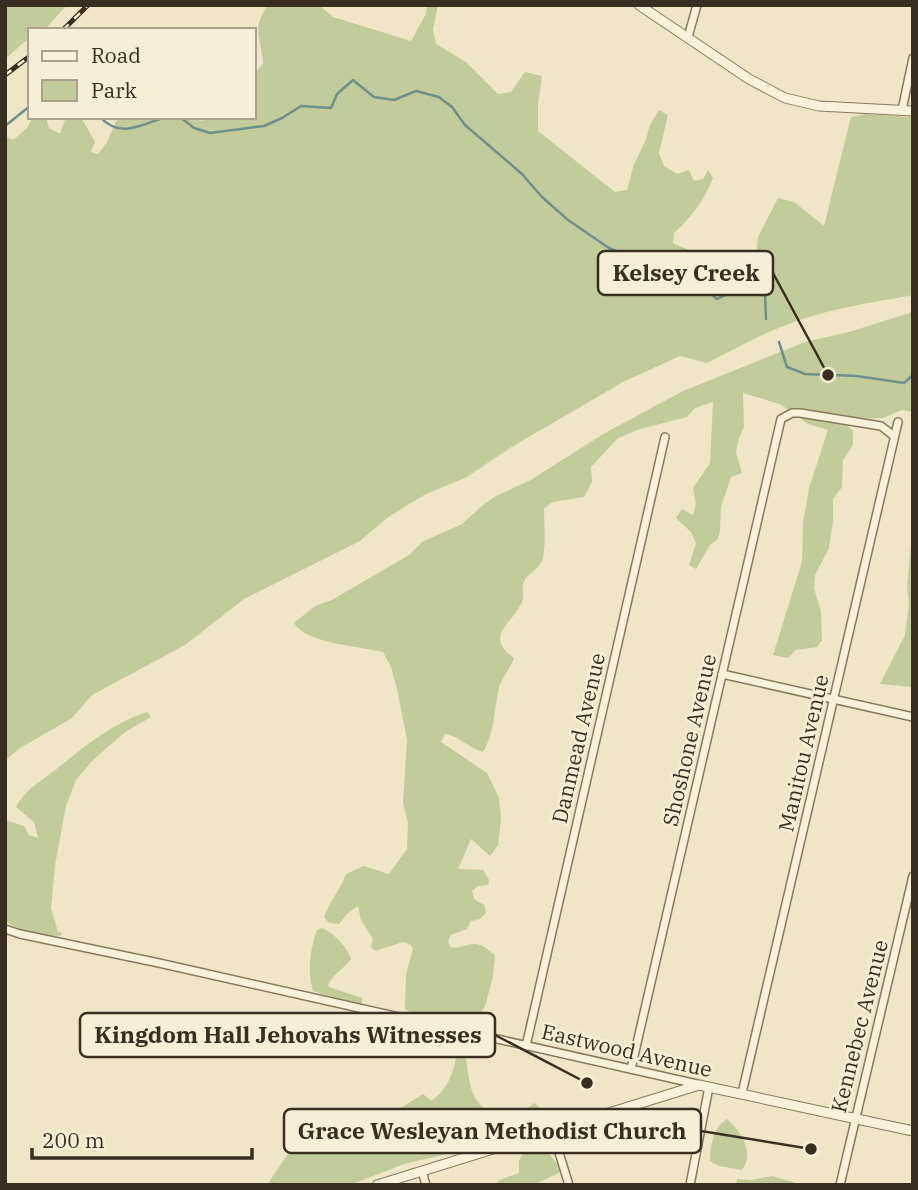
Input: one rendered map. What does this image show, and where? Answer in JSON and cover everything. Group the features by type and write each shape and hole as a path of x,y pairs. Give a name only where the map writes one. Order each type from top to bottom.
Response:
{"street":[{"path":"639,5 759,85 796,102 841,108 908,110 913,58"},
{"path":"688,37 697,5"},
{"name":"Shoshone Avenue","path":"631,1069 781,419 792,413 800,413 881,426 894,436"},
{"name":"Manitou Avenue","path":"742,1093 898,422"},
{"name":"Danmead Avenue","path":"526,1046 664,438"},
{"path":"722,674 913,717"},
{"name":"Kennebec Avenue","path":"840,1185 913,876"},
{"name":"Eastwood Avenue","path":"5,929 913,1131"},
{"path":"377,1185 704,1086 690,1185"},
{"path":"552,1130 569,1185"},
{"path":"422,1171 426,1185"}],"green space":[{"path":"5,5 67,5 46,28 28,28 28,39 5,59"},
{"path":"268,5 319,5 333,17 411,41 426,14 427,5 438,5 433,29 436,44 466,62 498,94 511,92 525,72 542,76 538,131 615,192 627,190 634,164 659,110 668,115 659,153 664,166 677,174 689,170 694,181 703,179 708,170 713,178 697,208 674,233 673,243 714,260 726,262 747,261 756,256 758,237 778,198 794,202 824,226 851,117 865,114 913,117 913,295 848,307 786,325 707,363 680,356 623,382 510,448 467,477 424,495 387,518 360,541 244,599 185,645 92,695 72,718 20,748 5,761 5,136 13,140 27,128 32,119 47,119 49,128 60,134 65,119 82,119 95,142 91,152 98,154 107,142 117,119 256,119 256,72 263,63 258,27"},
{"path":"913,312 913,412 902,410 883,418 860,419 845,424 853,431 853,445 843,460 842,487 833,499 829,548 815,575 814,588 821,612 822,640 817,647 796,650 788,658 773,655 802,562 803,523 809,488 828,430 808,424 780,404 743,393 744,427 736,452 742,473 731,477 721,507 718,539 710,545 696,569 689,565 696,543 691,532 676,518 682,509 693,515 696,504 693,488 710,463 713,402 695,408 687,417 640,429 618,438 591,467 592,482 584,497 553,502 544,508 545,540 542,561 524,581 522,601 500,637 505,650 514,658 499,688 487,745 483,752 445,734 441,742 487,773 499,798 501,819 498,845 490,856 471,839 458,869 483,870 489,880 488,885 478,886 472,891 474,899 484,905 486,913 480,919 471,921 467,929 451,935 448,941 450,947 454,948 480,945 495,955 493,977 485,1006 482,1011 461,1024 405,1009 406,974 413,949 411,945 403,942 375,951 371,947 373,939 361,920 358,906 339,924 329,923 324,917 346,874 364,866 389,874 407,849 408,823 403,803 407,740 391,667 383,652 321,640 300,630 294,623 315,606 332,600 409,555 422,542 462,524 496,496 529,481 605,433 683,391 805,342 849,332"},
{"path":"911,545 913,687 880,684 905,635"},
{"path":"147,712 151,717 125,732 93,760 76,780 66,806 55,865 51,908 58,932 62,933 60,936 39,934 11,925 5,921 5,820 24,826 29,835 38,838 34,822 16,807 24,795 98,737"},
{"path":"322,928 340,941 351,959 332,978 328,986 362,998 362,1004 313,991 310,976 311,953 317,930"},
{"path":"457,1054 466,1058 469,1081 483,1107 506,1114 521,1111 534,1103 544,1111 540,1121 460,1151 404,1164 350,1185 267,1185 293,1146 291,1132 389,1115 423,1094 431,1101 449,1080"},
{"path":"727,1119 741,1136 747,1149 746,1163 742,1170 719,1166 710,1161 715,1132"},
{"path":"540,1142 559,1166 559,1173 533,1185 495,1185 499,1180 519,1173 519,1161 526,1146"},
{"path":"772,1176 803,1185 736,1185 737,1179 752,1180"}],"waterway":[{"path":"183,119 194,128 210,133 264,126 301,106 331,108 337,94 353,80 374,97 394,100 416,91 439,97 452,107 465,125 522,174 542,197 568,220 609,248 643,262 665,266 690,278 717,299 741,289 759,289 765,292 766,319"},
{"path":"5,126 28,108"},
{"path":"102,119 123,129 159,119"},
{"path":"779,342 787,367 805,374 857,376 904,383 913,375"}],"railway":[{"path":"65,28 88,5"},
{"path":"5,75 28,58"}],"place":[{"name":"Kelsey Creek","path":"828,375"},
{"name":"Kingdom Hall Jehovahs Witnesses","path":"587,1083"},
{"name":"Grace Wesleyan Methodist Church","path":"811,1149"}]}
